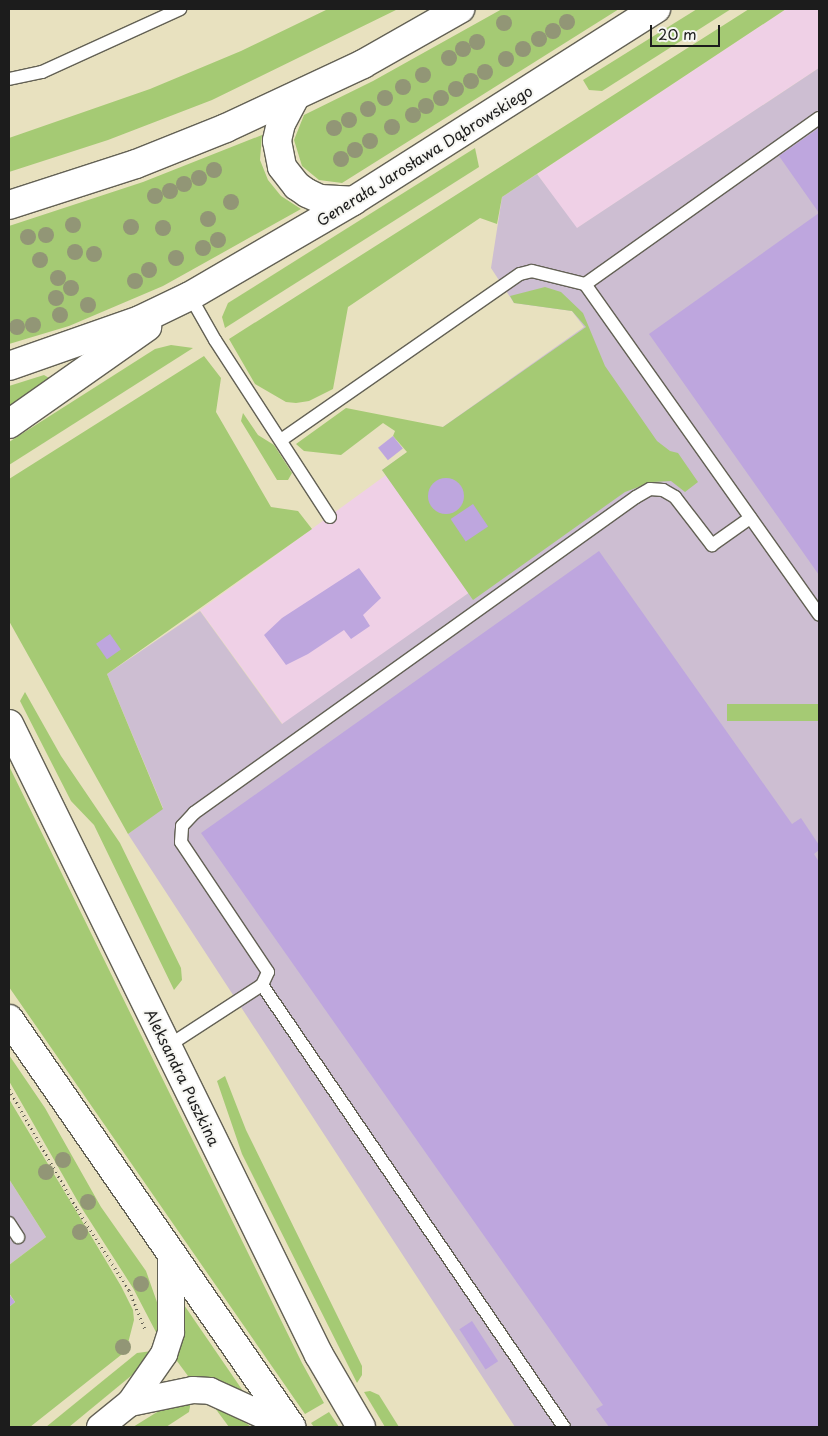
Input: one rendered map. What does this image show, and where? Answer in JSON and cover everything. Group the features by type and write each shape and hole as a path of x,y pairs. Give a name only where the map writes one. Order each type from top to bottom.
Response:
{"main road":[{"path":"9,205 136,164 294,99 460,9"},
{"name":"Generała Jarosława Dąbrowskiego","path":"9,424 190,296 353,201 656,9"},
{"path":"294,99 281,123 277,141 282,167 297,186 307,193 335,201 353,201"},
{"name":"Generała Jarosława Dąbrowskiego","path":"9,366 85,341 190,296"},
{"name":"Aleksandra Puszkina","path":"9,724 319,1355 361,1427"},
{"path":"9,1019 290,1427"}],"street":[{"path":"100,1427 130,1403 164,1354 171,1332 171,1253"},
{"path":"130,1403 193,1390 210,1391 290,1427"}],"lane":[{"path":"9,79 42,72 158,14 180,9"},
{"path":"585,284 819,118"},
{"path":"281,440 520,274 532,271 585,284 612,318 750,518 819,614"},
{"path":"190,296 215,340 330,516"},
{"path":"168,1046 262,984 268,972 181,842 182,826 194,813 636,497 650,490 663,490 675,497 712,545 750,518"},
{"path":"262,984 564,1427"},
{"path":"9,1223 18,1237"}],"path":[{"path":"9,1089 77,1209 129,1290 146,1332 164,1354"}],"shaded area":[{"path":"786,9 819,9 819,68 576,229 537,174"},
{"path":"819,68 819,1427 515,1427 128,834 163,808 107,674 200,611 282,724 470,592 382,470 584,327 572,311 514,303 491,268 502,197 537,174 577,228"},
{"path":"386,475 471,591 285,727 200,610"},
{"path":"9,1179 46,1237 9,1265"}],"green space":[{"path":"328,9 398,9 212,100 108,140 9,172 9,138 150,89 241,51"},
{"path":"502,9 619,9 342,183 319,180 302,166 294,140 304,115 373,81"},
{"path":"697,9 731,9 602,91 589,90 583,80"},
{"path":"749,9 786,9 502,197 497,224 480,218 348,307 333,389 309,401 296,403 286,402 255,384 229,339"},
{"path":"262,135 260,160 268,180 281,196 301,209 163,286 69,326 9,344 9,226 143,182"},
{"path":"475,148 479,167 225,328 222,317 228,303"},
{"path":"545,287 561,292 583,313 605,366 657,441 670,451 678,453 698,482 685,492 671,481 652,482 625,492 473,600 382,470 407,452 393,436 395,431 383,423 341,455 304,451 296,444 346,408 443,427 586,327 572,311 514,303 510,296"},
{"path":"171,345 193,348 9,465 9,442 155,349"},
{"path":"204,356 221,378 216,412 271,507 298,511 312,529 107,674 163,809 128,834 9,621 9,479"},
{"path":"44,375 49,378 48,382 9,407 9,386"},
{"path":"243,413 258,435 274,445 292,473 288,480 277,480 241,421"},
{"path":"25,692 61,756 120,843 181,968 182,980 174,990 94,825 71,801 20,701"},
{"path":"727,704 819,704 819,721 727,721"},
{"path":"9,766 302,1363 324,1403 305,1414 9,987"},
{"path":"9,1055 45,1108 101,1207 146,1271 158,1305 158,1336 133,1288 81,1207 9,1081"},
{"path":"225,1076 246,1130 362,1366 362,1375 357,1383 242,1154 217,1081"},
{"path":"9,1099 121,1286 133,1310 134,1320 126,1351 30,1427 9,1427 9,1307 15,1302 9,1293 9,1265 46,1237 9,1179"},
{"path":"182,1302 243,1391 191,1380 174,1357"},
{"path":"152,1351 137,1371 69,1427 46,1427 137,1353"},
{"path":"370,1391 379,1395 399,1427 385,1427 364,1392"},
{"path":"191,1401 189,1412 166,1427 133,1427 162,1409"},
{"path":"212,1404 237,1416 251,1427 229,1427"},
{"path":"329,1412 339,1427 314,1427 311,1423"}],"building":[{"path":"819,128 819,213 779,156"},
{"path":"819,213 819,575 649,334"},
{"path":"393,436 403,449 388,460 378,448"},
{"path":"446,478 453,479 459,483 463,489 463,503 459,509 453,513 446,514 439,513 433,509 429,503 428,496 429,489 433,483 439,479"},
{"path":"473,504 488,526 466,541 451,519"},
{"path":"599,551 792,824 801,818 819,845 819,850 814,854 819,862 819,1427 609,1427 596,1409 603,1405 201,833"},
{"path":"359,568 381,598 363,615 370,626 351,639 344,630 308,654 286,665 264,635 282,618"},
{"path":"110,634 121,650 107,659 96,644"},
{"path":"9,1294 15,1302 9,1307"},
{"path":"472,1321 498,1361 486,1369 459,1329"}]}
